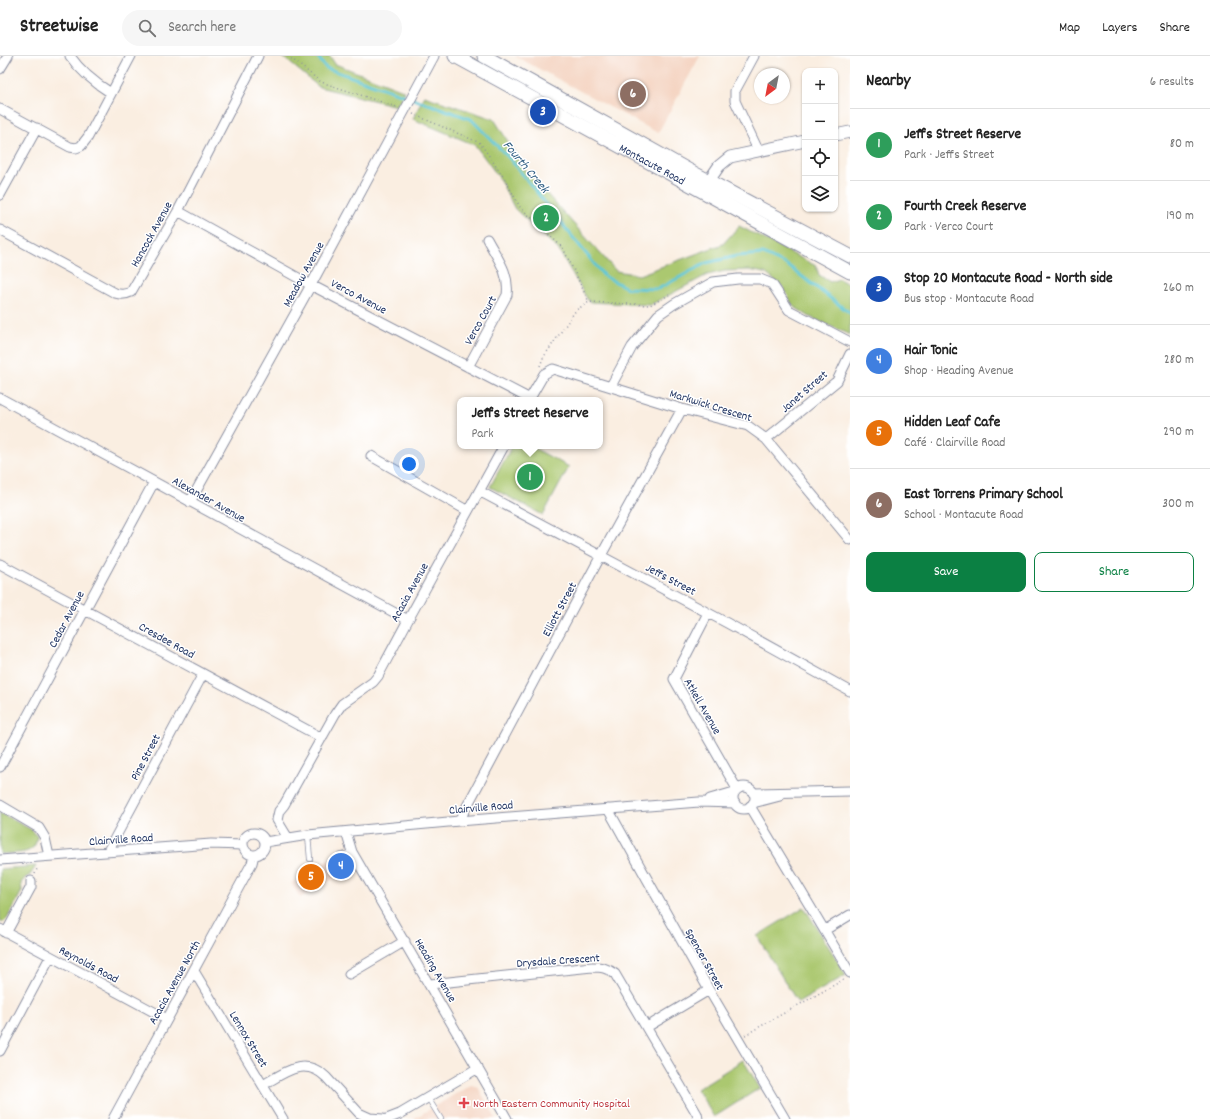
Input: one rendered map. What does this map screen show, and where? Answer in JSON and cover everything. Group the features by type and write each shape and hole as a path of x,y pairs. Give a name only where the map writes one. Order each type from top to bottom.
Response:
{"main road":[{"name":"Montacute Road","path":"455,56 850,272"},
{"name":"Montacute Road","path":"484,56 850,256"}],"street":[{"path":"0,69 8,56"},
{"path":"70,56 92,81 111,94"},
{"path":"0,109 70,147 76,148 81,146 88,137 131,56"},
{"name":"Hancock Avenue","path":"0,230 115,293 120,295 131,292 178,211 258,56"},
{"name":"Meadow Avenue","path":"190,502 434,56"},
{"path":"754,56 735,91 735,101 758,150"},
{"path":"0,196 37,128"},
{"path":"838,134 850,132"},
{"path":"702,192 719,166 730,156 802,142"},
{"name":"Verco Avenue","path":"178,211 310,285 524,397"},
{"name":"Verco Court","path":"468,367 507,295 508,285 506,274 487,239"},
{"path":"611,386 632,347 658,315 674,304 713,282 738,279 760,279 772,284 789,310 850,342"},
{"name":"Janet Street","path":"766,439 836,381 850,354"},
{"name":"Markwick Crescent","path":"532,397 544,374 553,369 682,409 748,426 766,439 850,540"},
{"name":"Alexander Avenue","path":"0,398 408,620"},
{"name":"Elliott Street","path":"459,821 601,556 682,409"},
{"name":"Acacia Avenue","path":"322,738 342,704 373,682 378,676 502,449"},
{"path":"371,456 468,511"},
{"name":"Cedar Avenue","path":"0,767 154,482"},
{"name":"Jeffs Street","path":"479,491 708,613 850,691"},
{"name":"Cresdee Road","path":"0,564 322,738"},
{"name":"Atkell Avenue","path":"708,613 674,679 736,791"},
{"name":"Pine Street","path":"108,852 203,674"},
{"path":"288,838 276,820 277,814 284,805 322,738"},
{"path":"751,805 754,800 753,793 748,788 744,787 736,791 733,800 740,808 743,808 792,793"},
{"name":"Clairville Road","path":"699,802 736,791"},
{"path":"753,793 850,791"},
{"name":"Clairville Road","path":"265,842 308,835 459,821 699,802 735,803"},
{"path":"0,805 39,828 45,838 49,856"},
{"path":"751,805 850,973"},
{"name":"Spencer Street","path":"608,809 709,990 785,1119"},
{"path":"255,832 262,835 265,842 265,848 260,853 254,855 247,852 243,845 245,838 255,832"},
{"name":"Heading Avenue","path":"346,832 352,852 508,1119"},
{"name":"Clairville Road","path":"0,860 211,844 243,845"},
{"name":"Acacia Avenue North","path":"113,1119 252,863 254,855"},
{"path":"3,931 31,887 31,881"},
{"path":"825,930 850,915"},
{"name":"Reynolds Road","path":"3,931 167,1019"},
{"path":"349,974 405,941"},
{"path":"0,1051 50,957"},
{"name":"Drysdale Crescent","path":"430,984 601,967 607,968 615,974 647,1027 697,1114 698,1119"},
{"name":"Lennox Street","path":"194,971 283,1119"},
{"path":"647,1027 709,990"},
{"path":"263,1085 293,1068 312,1068 320,1071 326,1076 359,1112 370,1118 383,1119"},
{"path":"387,1119 402,1116 428,1098 478,1068"}],"lane":[{"path":"308,835 310,859"},
{"path":"339,856 352,852"},
{"path":"428,1098 442,1119"}],"path":[{"path":"288,56 321,82 406,109 480,143 503,176 520,207 563,248 589,302"},
{"path":"738,1039 850,977"}],"shaded area":[{"path":"515,56 700,56 658,133"},
{"path":"341,860 350,865 348,866 349,869 300,898 291,883 327,861"},
{"name":"North Eastern Community Hospital","path":"471,1085 478,1087 496,1119 413,1119"}],"green space":[{"path":"282,56 330,56 335,64 403,90 404,93 397,106 319,87"},
{"path":"424,96 494,119 527,172 616,271 639,275 723,244 739,226 816,266 819,275 830,282 839,279 850,285 850,335 810,317 793,306 783,287 765,273 749,270 725,271 707,275 650,305 589,302 558,249 515,209 498,176 475,145 413,119"},
{"path":"510,449 536,449 569,467 543,515 490,487"},
{"path":"0,813 32,830 37,836 36,843 33,847 24,852 0,854"},
{"path":"36,866 30,875 21,883 22,891 7,919 4,922 0,922 0,869"},
{"path":"804,907 846,975 798,1003 757,936"},
{"path":"743,1060 760,1088 714,1117 697,1089"}],"waterway":[{"name":"Fourth Creek","path":"317,56 326,68 471,119 510,159 604,276 627,288 658,289 706,263 737,256 763,254 787,265 850,313"}],"place":[{"name":"East Torrens Primary School","path":"633,94"},
{"name":"Stop 20 Montacute Road - North side","path":"543,112"},
{"name":"Fourth Creek Reserve","path":"546,218"},
{"name":"Jeffs Street Reserve","path":"530,477"},
{"name":"Hair Tonic","path":"341,866"},
{"name":"Hidden Leaf Cafe","path":"311,877"},
{"name":"North Eastern Community Hospital","path":"464,1103"}]}
